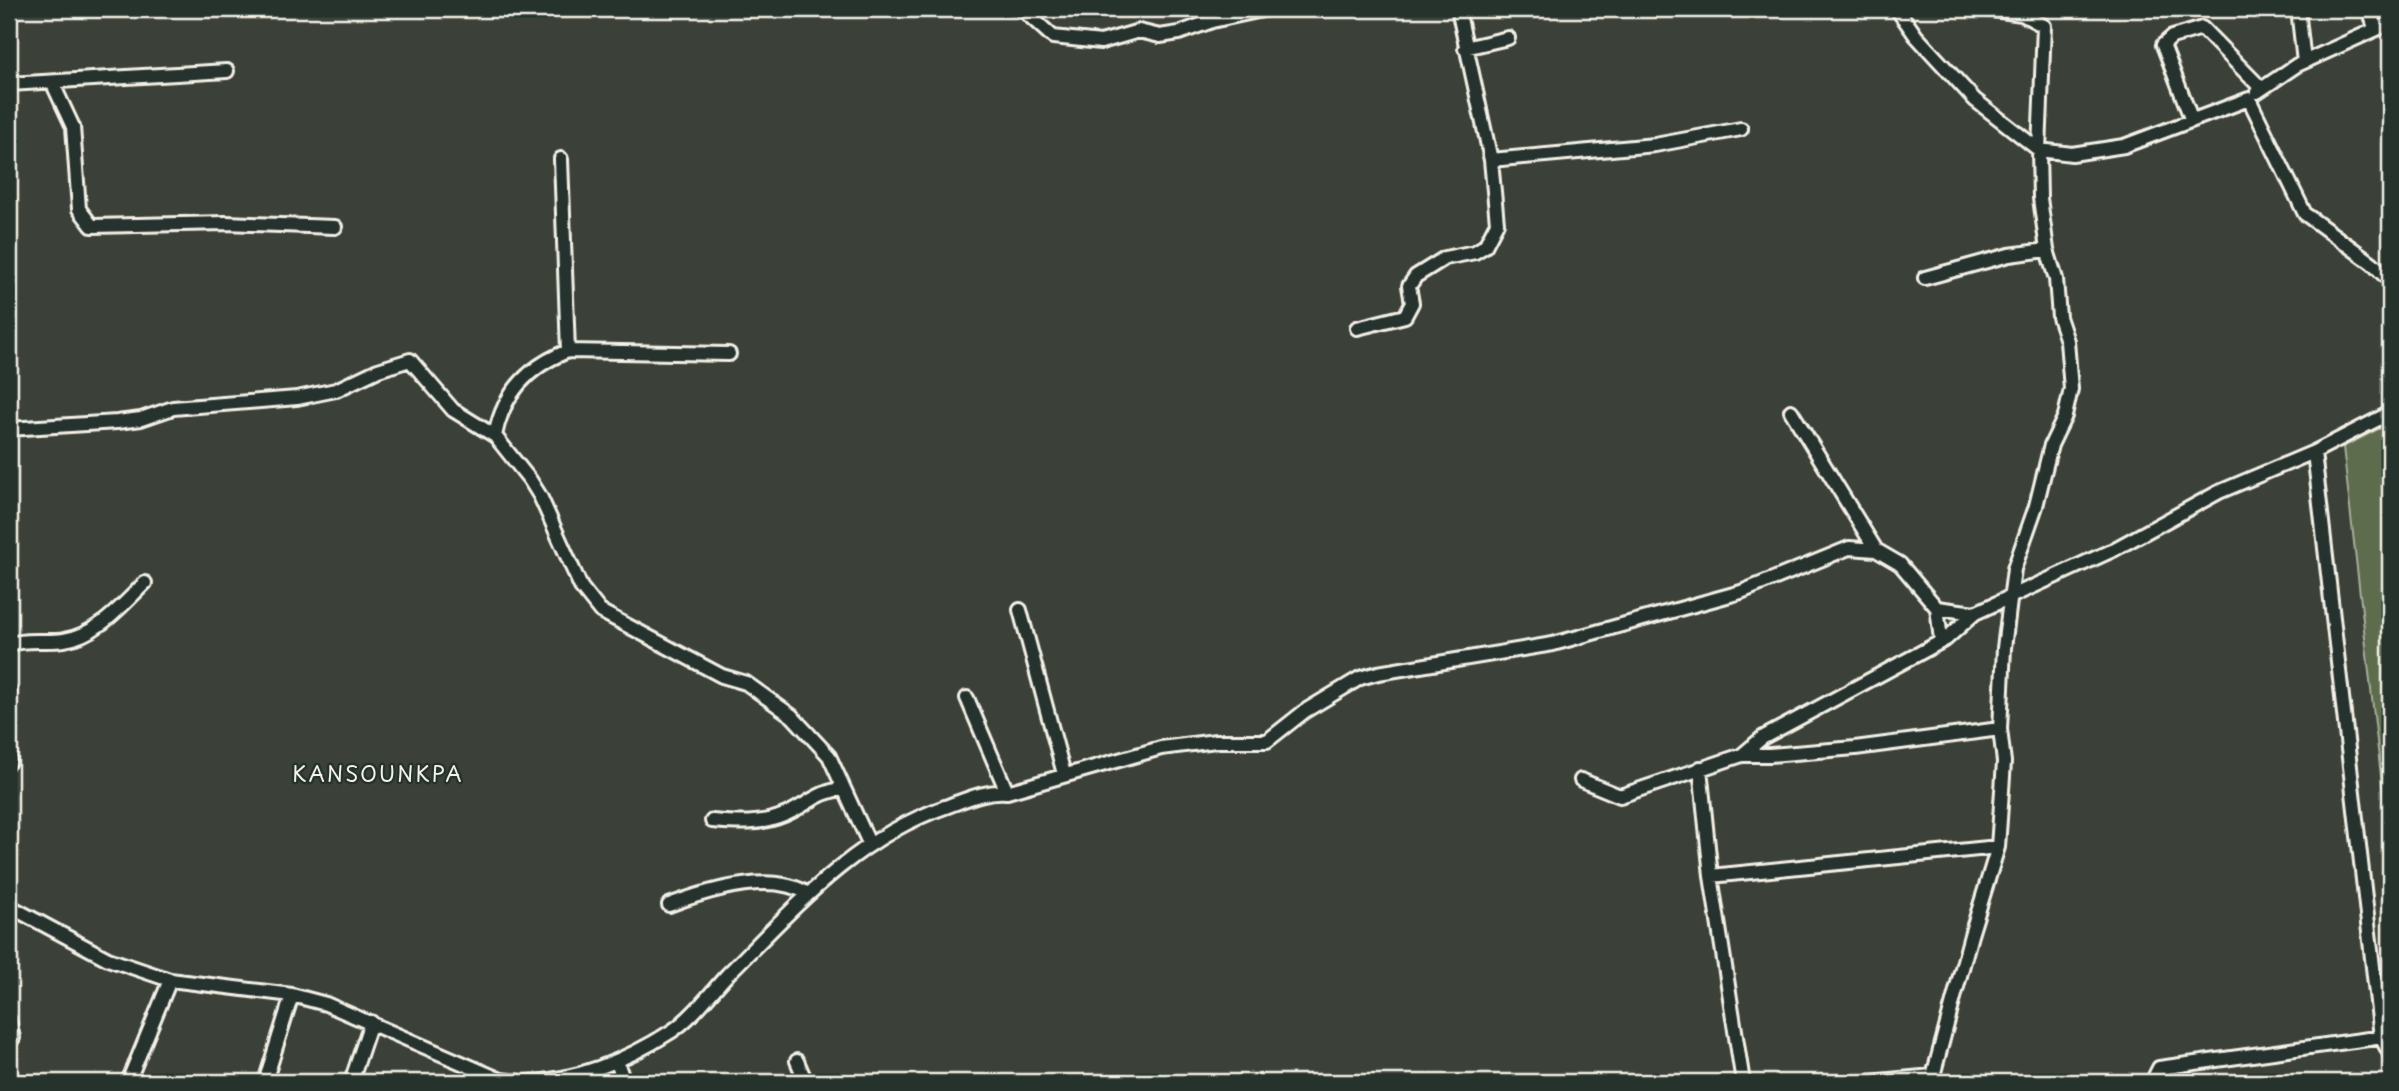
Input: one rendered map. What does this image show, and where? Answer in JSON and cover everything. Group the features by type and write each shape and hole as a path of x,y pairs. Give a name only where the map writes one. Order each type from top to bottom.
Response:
{"street":[{"path":"1022,9 1053,37 1101,42 1139,31 1160,36 1179,33 1212,21 1267,9"},
{"path":"1357,328 1405,316 1412,303 1409,286 1416,276 1445,258 1475,252 1489,241 1498,216 1491,160 1458,9"},
{"path":"1898,9 1916,36 1975,100 2039,150 2071,154 2124,146 2151,138 2191,118 2249,99 2261,88 2304,62 2390,23"},
{"path":"1868,1082 1933,1076 1954,994 1998,847 2004,762 2000,729 2004,648 2014,569 2036,506 2051,444 2065,416 2071,389 2056,279 2047,250 2040,198 2039,150 2044,26 2022,14 1986,9"},
{"path":"2298,9 2304,62"},
{"path":"2369,9 2375,28"},
{"path":"2191,118 2163,45 2172,37 2202,28 2261,88"},
{"path":"1465,48 1508,38"},
{"path":"9,84 105,76 227,71"},
{"path":"52,82 74,127 79,209 92,226 276,223 335,227"},
{"path":"2249,99 2305,214 2372,263 2390,281"},
{"path":"1491,160 1655,145 1741,129"},
{"path":"561,159 568,351"},
{"path":"1925,278 2009,256 2047,250"},
{"path":"495,436 508,398 528,372 546,360 568,351 729,354"},
{"path":"9,429 117,422 141,419 173,408 298,398 336,390 378,370 410,360 453,410 495,436 540,496 581,587 600,611 722,676 746,684 792,716 829,756 869,843"},
{"path":"1791,411 1876,550"},
{"path":"1742,755 1762,738 1842,697 1941,640 1975,613 2113,550 2219,492 2314,452 2390,413"},
{"path":"2314,452 2385,1036 2390,1054"},
{"path":"528,1082 547,1082 617,1062 674,1030 808,894 869,843 931,811 985,793 1007,792 1161,748 1216,741 1267,741 1305,711 1360,678 1553,644 1741,592 1849,548 1876,550 1900,564 1937,608 1941,640"},
{"path":"9,645 66,640 83,634 102,624 145,583"},
{"path":"1937,608 1975,613"},
{"path":"1020,610 1064,774"},
{"path":"9,690 9,762"},
{"path":"967,698 1007,792"},
{"path":"1581,779 1619,796 1742,755 1854,747 2000,729"},
{"path":"1700,768 1711,876 1743,1082"},
{"path":"712,821 739,824 768,821 828,790 845,789"},
{"path":"1711,876 1998,847"},
{"path":"669,905 745,884 796,888 808,894"},
{"path":"9,906 108,959 170,980 292,995 326,1004 501,1080 521,1082"},
{"path":"128,1082 170,980"},
{"path":"265,1082 292,995"},
{"path":"9,1020 13,1038"},
{"path":"351,1082 371,1022"},
{"path":"2152,1082 2159,1068 2385,1036"},
{"path":"797,1061 806,1082"},
{"path":"617,1062 624,1082"}],"green space":[{"path":"2390,423 2390,854 2343,447"}],"district":[{"name":"KANSOUNKPA","path":"378,773"}]}
